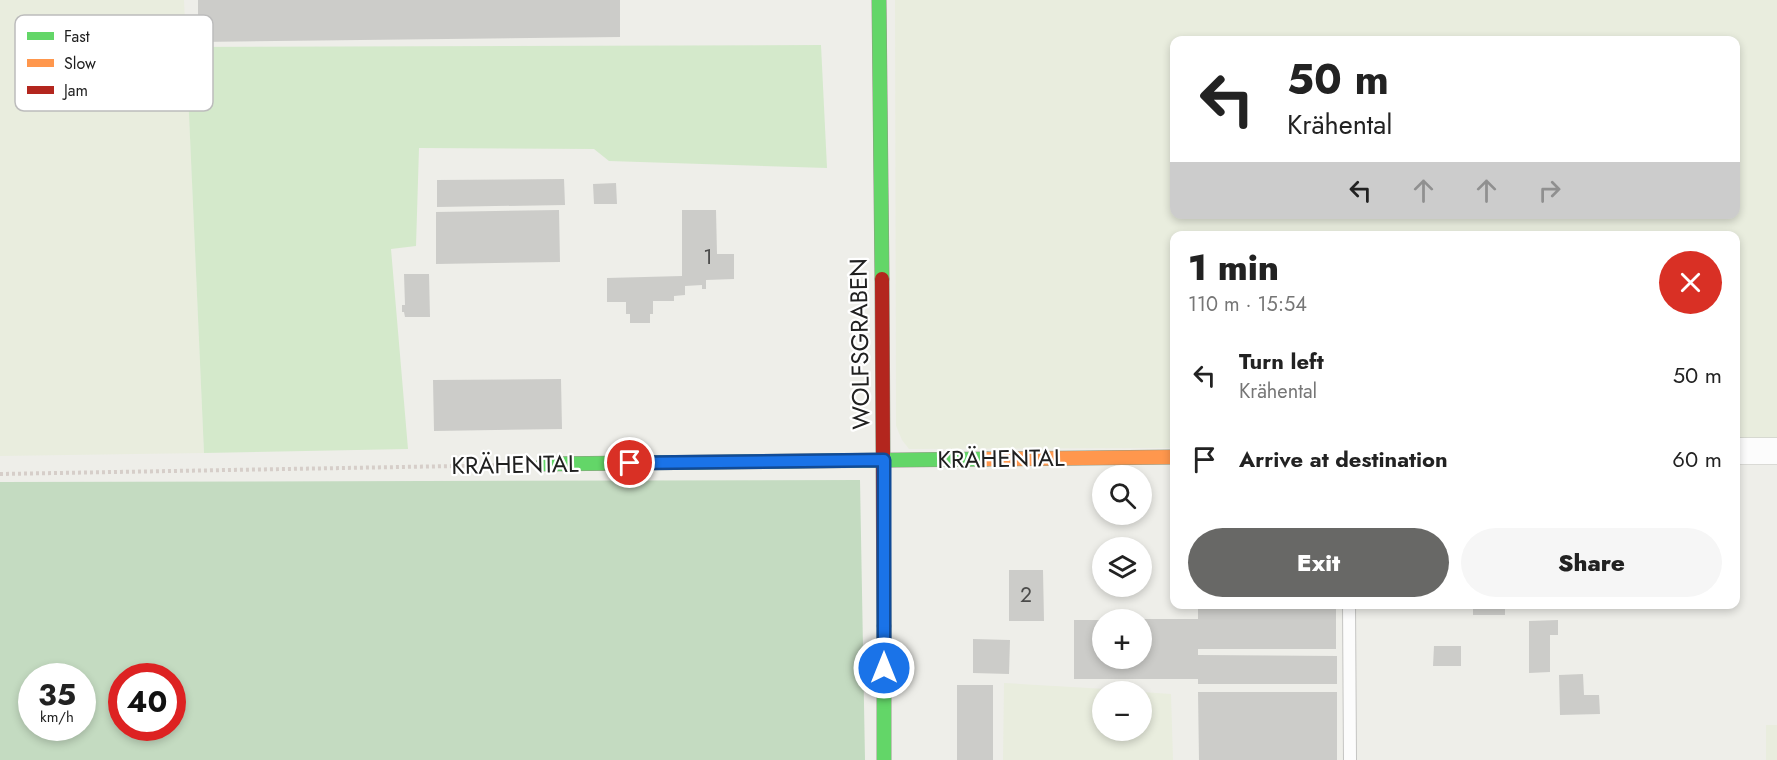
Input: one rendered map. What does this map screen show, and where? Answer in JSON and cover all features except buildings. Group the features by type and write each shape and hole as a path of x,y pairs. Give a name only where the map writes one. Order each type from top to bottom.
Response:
{"street":[{"name":"WOLFSGRABEN","path":"879,0 884,460 884,760"},
{"path":"1740,452 1777,451"},
{"name":"KRÄHENTAL","path":"543,464 1170,457"}],"lane":[{"path":"1349,609 1350,760"}],"path":[{"name":"KRÄHENTAL","path":"0,474 543,464"}],"shaded area":[{"path":"0,0 184,0 185,15 15,15 15,111 189,111 204,453 0,456"},
{"path":"895,0 1777,0 1777,439 1740,440 1740,231 1170,231 1170,448 909,449 896,426"},
{"path":"1004,683 1092,688 1092,741 1152,741 1152,693 1171,694 1173,760 1003,760"},
{"path":"1766,725 1777,725 1777,760 1766,760"}],"green space":[{"path":"821,45 827,168 609,161 594,149 419,148 416,246 391,249 408,449 204,453 189,111 213,111 213,47"},
{"path":"860,480 865,760 0,760 0,482"}],"traffic: fast":[{"path":"879,0 882,279"},
{"path":"543,464 987,459"},
{"path":"884,626 884,760"}],"traffic: slow":[{"path":"987,459 1170,457"}],"traffic: jam":[{"path":"882,279 884,626"}],"route":[{"path":"630,463 884,460 884,668"}]}
